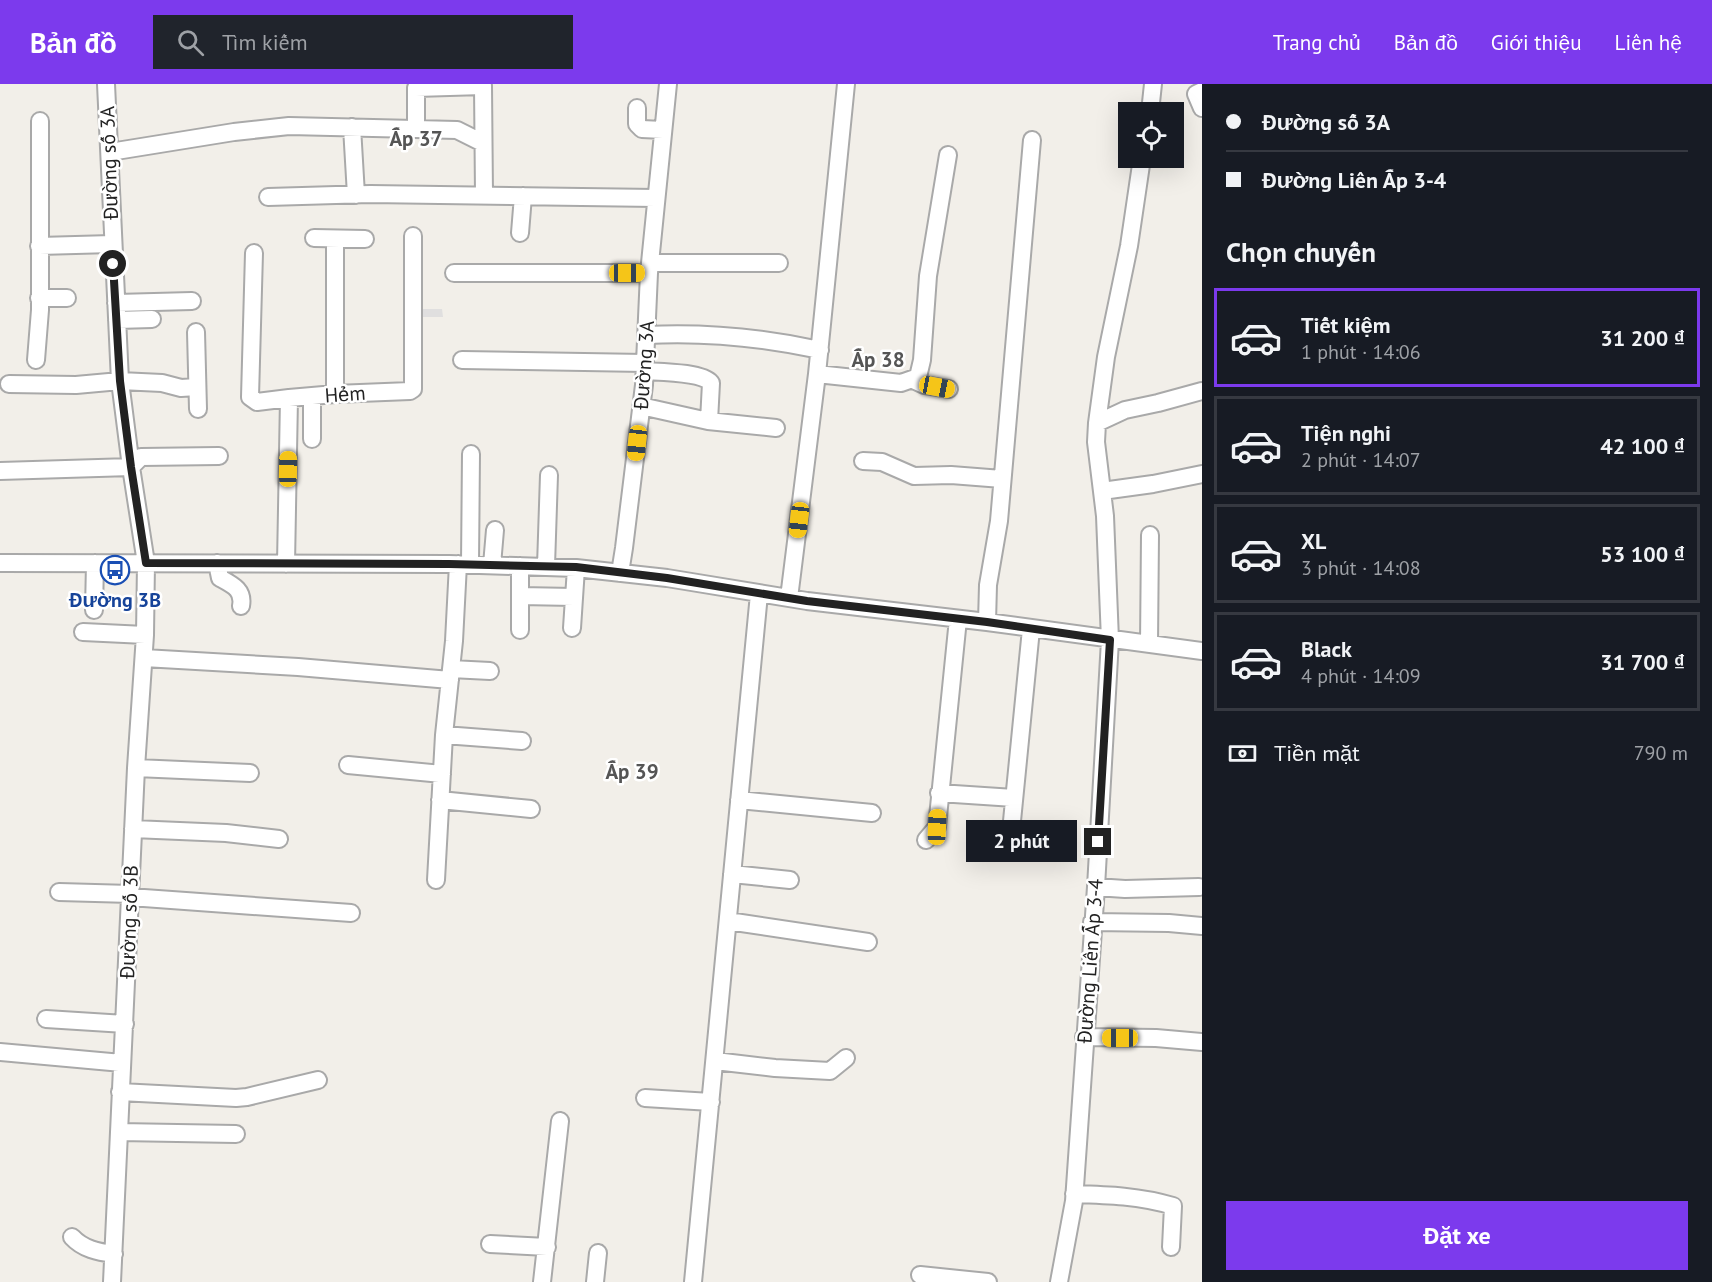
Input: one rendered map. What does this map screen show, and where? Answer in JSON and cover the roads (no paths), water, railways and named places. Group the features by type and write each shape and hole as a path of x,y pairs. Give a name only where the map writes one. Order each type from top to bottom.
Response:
{"street":[{"name":"Đường số 3A","path":"106,84 120,381 146,563"},
{"name":"Đường 3A","path":"620,573 642,406 650,268 668,84"},
{"path":"789,598 820,350 846,84"},
{"path":"1151,102 1153,84"},
{"path":"416,129 416,88 483,87 484,195"},
{"path":"1202,91 1196,94 1202,108"},
{"path":"637,108 637,124 642,129 663,130"},
{"path":"36,360 39,298 40,121"},
{"path":"110,152 234,132 289,126 457,130 483,142"},
{"path":"352,127 356,195"},
{"path":"987,622 988,585 999,521 1032,140"},
{"path":"817,374 901,382 918,377 922,360 928,276 948,155"},
{"name":"Đường Liên Ấp 3-4","path":"1059,1282 1074,1194 1096,886 1110,640 1105,516 1096,442 1097,423 1106,357 1129,246 1141,168"},
{"path":"268,197 484,195 656,198"},
{"path":"520,233 523,196"},
{"name":"Hẻm","path":"254,253 250,397 257,402 335,394 410,391 412,389 413,236"},
{"path":"314,238 365,239"},
{"path":"335,394 336,240"},
{"path":"39,246 112,244"},
{"path":"454,273 779,263"},
{"path":"39,298 67,298"},
{"path":"116,303 192,301"},
{"path":"117,320 152,319"},
{"path":"196,332 198,409"},
{"path":"647,335 696,335 775,340 820,350"},
{"path":"462,360 645,367 696,376 711,382 710,421"},
{"path":"913,380 924,385 949,389"},
{"path":"9,384 76,385 120,381 162,383 181,388 197,387"},
{"path":"1097,423 1125,410 1158,404 1202,391"},
{"path":"312,397 312,439"},
{"path":"286,564 290,398"},
{"path":"642,406 710,421 776,428"},
{"path":"436,880 444,735 464,564 471,454"},
{"path":"0,471 131,467 141,458 219,456"},
{"path":"863,461 882,462 914,476 951,475 1002,479"},
{"path":"1102,490 1153,484 1202,474"},
{"path":"546,566 549,475"},
{"path":"492,565 495,530"},
{"path":"1149,644 1150,535"},
{"path":"0,563 464,564 576,567 667,578 759,594 1202,651"},
{"path":"94,610 95,563"},
{"name":"Đường số 3B","path":"112,1282 136,768 144,658 146,563"},
{"path":"217,563 220,579 237,587 242,598 241,606"},
{"path":"520,566 520,630"},
{"path":"573,628 576,567"},
{"path":"693,1282 759,594"},
{"path":"520,596 574,597"},
{"path":"926,840 937,827 958,619"},
{"path":"1012,821 1031,629"},
{"path":"84,632 145,635"},
{"path":"144,658 450,674 490,671"},
{"path":"444,735 522,741"},
{"path":"348,765 442,774"},
{"path":"136,768 250,773"},
{"path":"939,793 1014,798"},
{"path":"440,800 531,809"},
{"path":"740,800 872,813"},
{"path":"133,829 226,833 279,839"},
{"path":"732,873 790,880"},
{"path":"1096,886 1125,889 1199,887"},
{"path":"59,892 130,895 351,913"},
{"path":"728,921 868,942"},
{"path":"1092,922 1202,926"},
{"path":"46,1019 125,1031"},
{"path":"1084,1037 1156,1038 1202,1042"},
{"path":"0,1052 122,1063"},
{"path":"715,1061 830,1071 846,1058"},
{"path":"120,1092 236,1098 318,1080"},
{"path":"645,1098 711,1102"},
{"path":"542,1282 560,1121"},
{"path":"119,1132 236,1134"},
{"path":"1074,1194 1121,1195 1173,1206 1171,1247"},
{"path":"72,1237 78,1244 95,1251 114,1254"},
{"path":"490,1244 547,1247"},
{"path":"595,1282 598,1253"},
{"path":"920,1275 988,1282"}],"place":[{"name":"Đường 3B","path":"115,570"}],"district":[{"name":"Ấp 37","path":"416,138"},
{"name":"Ấp 38","path":"878,359"},
{"name":"Ấp 39","path":"632,771"}]}
